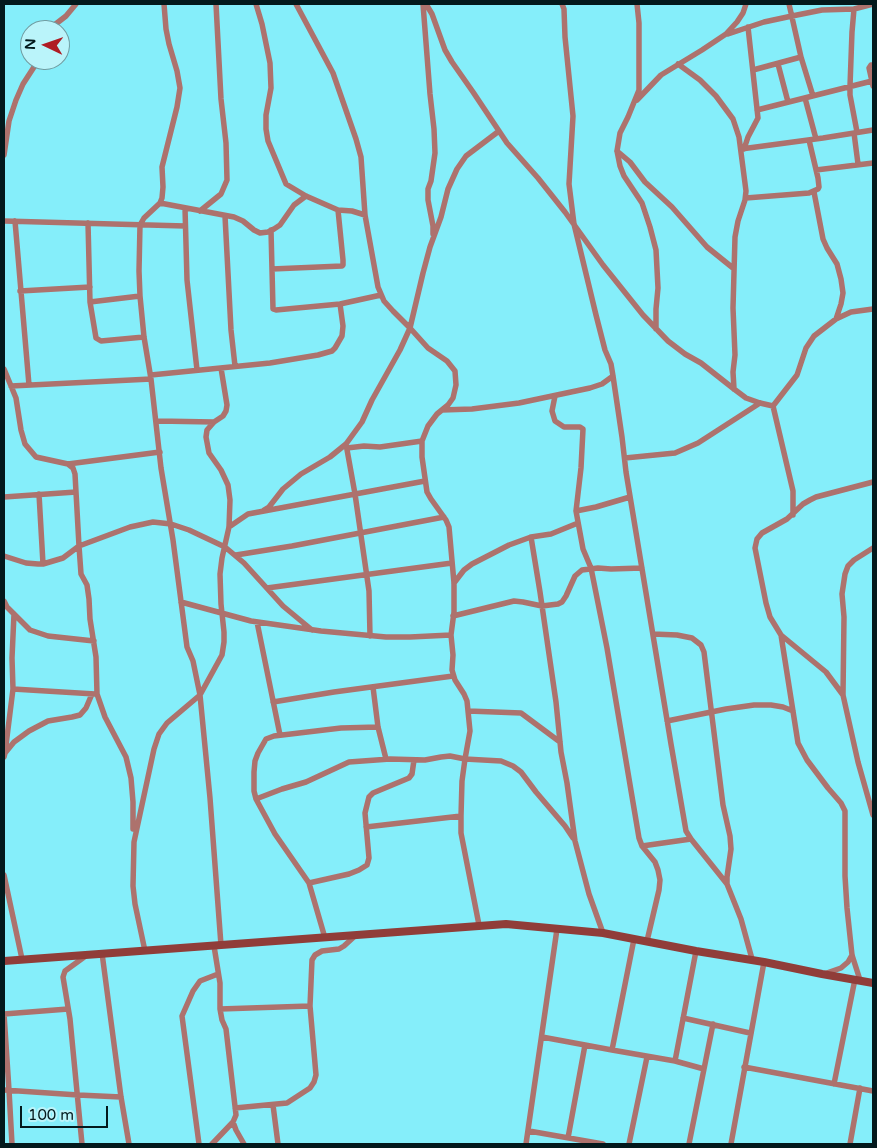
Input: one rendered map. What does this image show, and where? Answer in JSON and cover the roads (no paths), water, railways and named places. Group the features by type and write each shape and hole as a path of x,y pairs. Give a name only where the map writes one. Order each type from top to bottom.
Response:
{"street":[{"path":"61,20 76,4"},
{"path":"164,4 168,37 180,88 174,124 162,167 162,198 160,203 144,218 140,225 140,296 144,338 151,377 181,602 188,647 200,695 210,798 220,1009 226,1029 236,1116 233,1122 212,1144"},
{"path":"200,211 221,194 227,180 216,4"},
{"path":"256,4 270,62 271,88 266,115 268,141 286,184 306,196 338,210 359,212 365,215"},
{"path":"296,4 333,73 356,139 360,157 365,215 381,296 428,348 447,361 455,371 456,384 453,398 428,426 422,442 422,457 427,492 449,527 454,583 452,670 453,676 464,694 470,731 465,759 461,816 462,833 479,925"},
{"path":"424,4 432,14 445,50 452,62 499,131 538,178 643,315 668,342 701,363 746,398 773,406"},
{"path":"424,4 435,153 428,189 433,226 432,241"},
{"path":"562,4 564,9 573,116 569,184 574,224 600,332 611,364 630,497 686,831 727,884 741,919 752,960"},
{"path":"638,4 639,90 620,133 617,151 624,176 642,203 656,250 658,288 656,329"},
{"path":"633,106 661,75 726,34 737,22 746,4"},
{"path":"789,4 801,57 813,96"},
{"path":"726,34 792,16 822,10 854,9 872,4"},
{"path":"854,9 850,95 856,133 858,164"},
{"path":"742,149 756,122 757,110 748,27"},
{"path":"753,70 801,57"},
{"path":"678,64 700,80 716,96 732,119 742,149 741,159 745,178 746,198 735,237 733,268 734,389"},
{"path":"778,64 788,102"},
{"path":"757,110 850,86 872,83 869,68 873,65"},
{"path":"4,155 9,121 23,84 32,70"},
{"path":"805,98 816,139"},
{"path":"742,149 873,130"},
{"path":"264,510 269,507 283,488 301,474 346,446 362,422 410,328 423,273 441,218 448,189 466,156 499,131"},
{"path":"746,198 792,195 814,192 818,189 809,140"},
{"path":"617,151 630,162 645,182 672,207 707,247 733,268"},
{"path":"816,170 873,162"},
{"path":"814,192 823,239 837,264 841,279 843,293 836,319"},
{"path":"160,203 234,217 260,232 271,230 280,225 294,205 306,196"},
{"path":"185,208 187,280 197,370"},
{"path":"272,269 342,266 338,210"},
{"path":"225,216 234,366"},
{"path":"4,221 184,226"},
{"path":"15,221 28,385"},
{"path":"88,223 90,302 94,334 98,340 144,338"},
{"path":"271,230 273,308 276,310 340,304 381,296"},
{"path":"20,291 90,288"},
{"path":"90,302 140,296"},
{"path":"11,386 151,377 197,370 270,363 318,355 332,351 342,336 343,326 340,304"},
{"path":"773,406 797,375 806,348 814,336 836,319 851,312 873,308"},
{"path":"134,842 159,734 167,723 200,695 222,655 224,632 220,574 229,526 230,500 228,485 221,470 209,453 206,437 207,430 226,411 227,404 221,368"},
{"path":"4,369 16,398 21,430 26,444 36,457 68,464 160,452"},
{"path":"442,410 497,407 555,396 602,384 613,376"},
{"path":"555,396 552,412 555,421 564,427 580,427 583,429 576,511 578,524 583,549 591,568 639,838 642,846 655,862 660,880 647,941"},
{"path":"625,458 675,452 698,443 760,403"},
{"path":"773,406 793,491 793,515"},
{"path":"156,421 214,422"},
{"path":"346,446 380,447 422,442"},
{"path":"346,446 366,574 370,636"},
{"path":"68,464 73,468 75,474 82,574 90,599 90,619 96,657 95,694 126,757 132,786 134,904 145,951"},
{"path":"229,526 248,514 264,510 425,481"},
{"path":"843,695 826,672 781,635 770,617 755,548 757,539 762,533 793,515 803,504 816,497 872,483 873,491"},
{"path":"4,496 76,492"},
{"path":"39,494 43,564"},
{"path":"576,511 630,497"},
{"path":"236,555 444,517"},
{"path":"4,556 26,563 43,564 63,558 79,546 130,527 153,522 171,524 189,530 225,547 236,555 283,606 312,630"},
{"path":"454,583 464,570 472,564 509,545 531,537 551,534 578,524"},
{"path":"531,537 575,841 589,894 603,933"},
{"path":"873,548 848,566 842,594 844,617 843,695 858,762 873,815"},
{"path":"267,588 452,563"},
{"path":"453,616 514,601 542,606 558,604 562,602 575,576 582,570 591,568 642,568"},
{"path":"4,601 30,630 48,636 94,641"},
{"path":"181,602 258,622 312,630 410,638 452,635"},
{"path":"5,755 13,690 14,614"},
{"path":"258,622 280,735"},
{"path":"653,634 692,638 701,645 704,652 724,805 731,843 727,884"},
{"path":"781,635 798,743 807,760 846,811 845,876 847,908 852,955 857,980 834,1084"},
{"path":"273,702 453,676"},
{"path":"373,687 378,727 386,759"},
{"path":"13,690 95,694"},
{"path":"5,755 14,742 42,724 48,721 80,715 95,694"},
{"path":"667,721 754,705 771,705 793,711"},
{"path":"468,711 521,713 560,742"},
{"path":"324,938 309,884 275,834 256,799 254,772 258,753 266,739 274,736 341,728 378,727"},
{"path":"256,799 306,782 349,762 386,759 425,760 440,756 501,761 521,772 575,841"},
{"path":"309,884 349,874 367,864 369,858 365,813 369,797 373,793 409,778 412,774 414,760"},
{"path":"366,827 461,816"},
{"path":"642,846 691,839"},
{"path":"4,875 22,959"},
{"path":"4,961 506,924 603,933 873,983"},
{"path":"526,1144 557,929"},
{"path":"235,1108 287,1103 310,1088 316,1075 310,1006 312,960 322,950 338,949 350,942 356,935"},
{"path":"612,1050 634,939"},
{"path":"675,1061 696,951"},
{"path":"102,953 128,1144"},
{"path":"82,1144 70,1019 63,977 64,974 89,954"},
{"path":"822,974 841,968 852,955"},
{"path":"730,1144 764,962"},
{"path":"199,1144 182,1016 193,991 200,981 218,974"},
{"path":"220,1009 310,1006"},
{"path":"12,1144 6,1090 4,1014 68,1009"},
{"path":"684,1018 750,1033"},
{"path":"689,1144 713,1024"},
{"path":"542,1036 675,1061 704,1069"},
{"path":"568,1138 585,1045"},
{"path":"629,1144 647,1057"},
{"path":"744,1068 873,1091"},
{"path":"850,1144 860,1088"},
{"path":"6,1090 121,1097"},
{"path":"273,1105 278,1144"},
{"path":"233,1122 244,1144"},
{"path":"529,1130 599,1144"}]}
